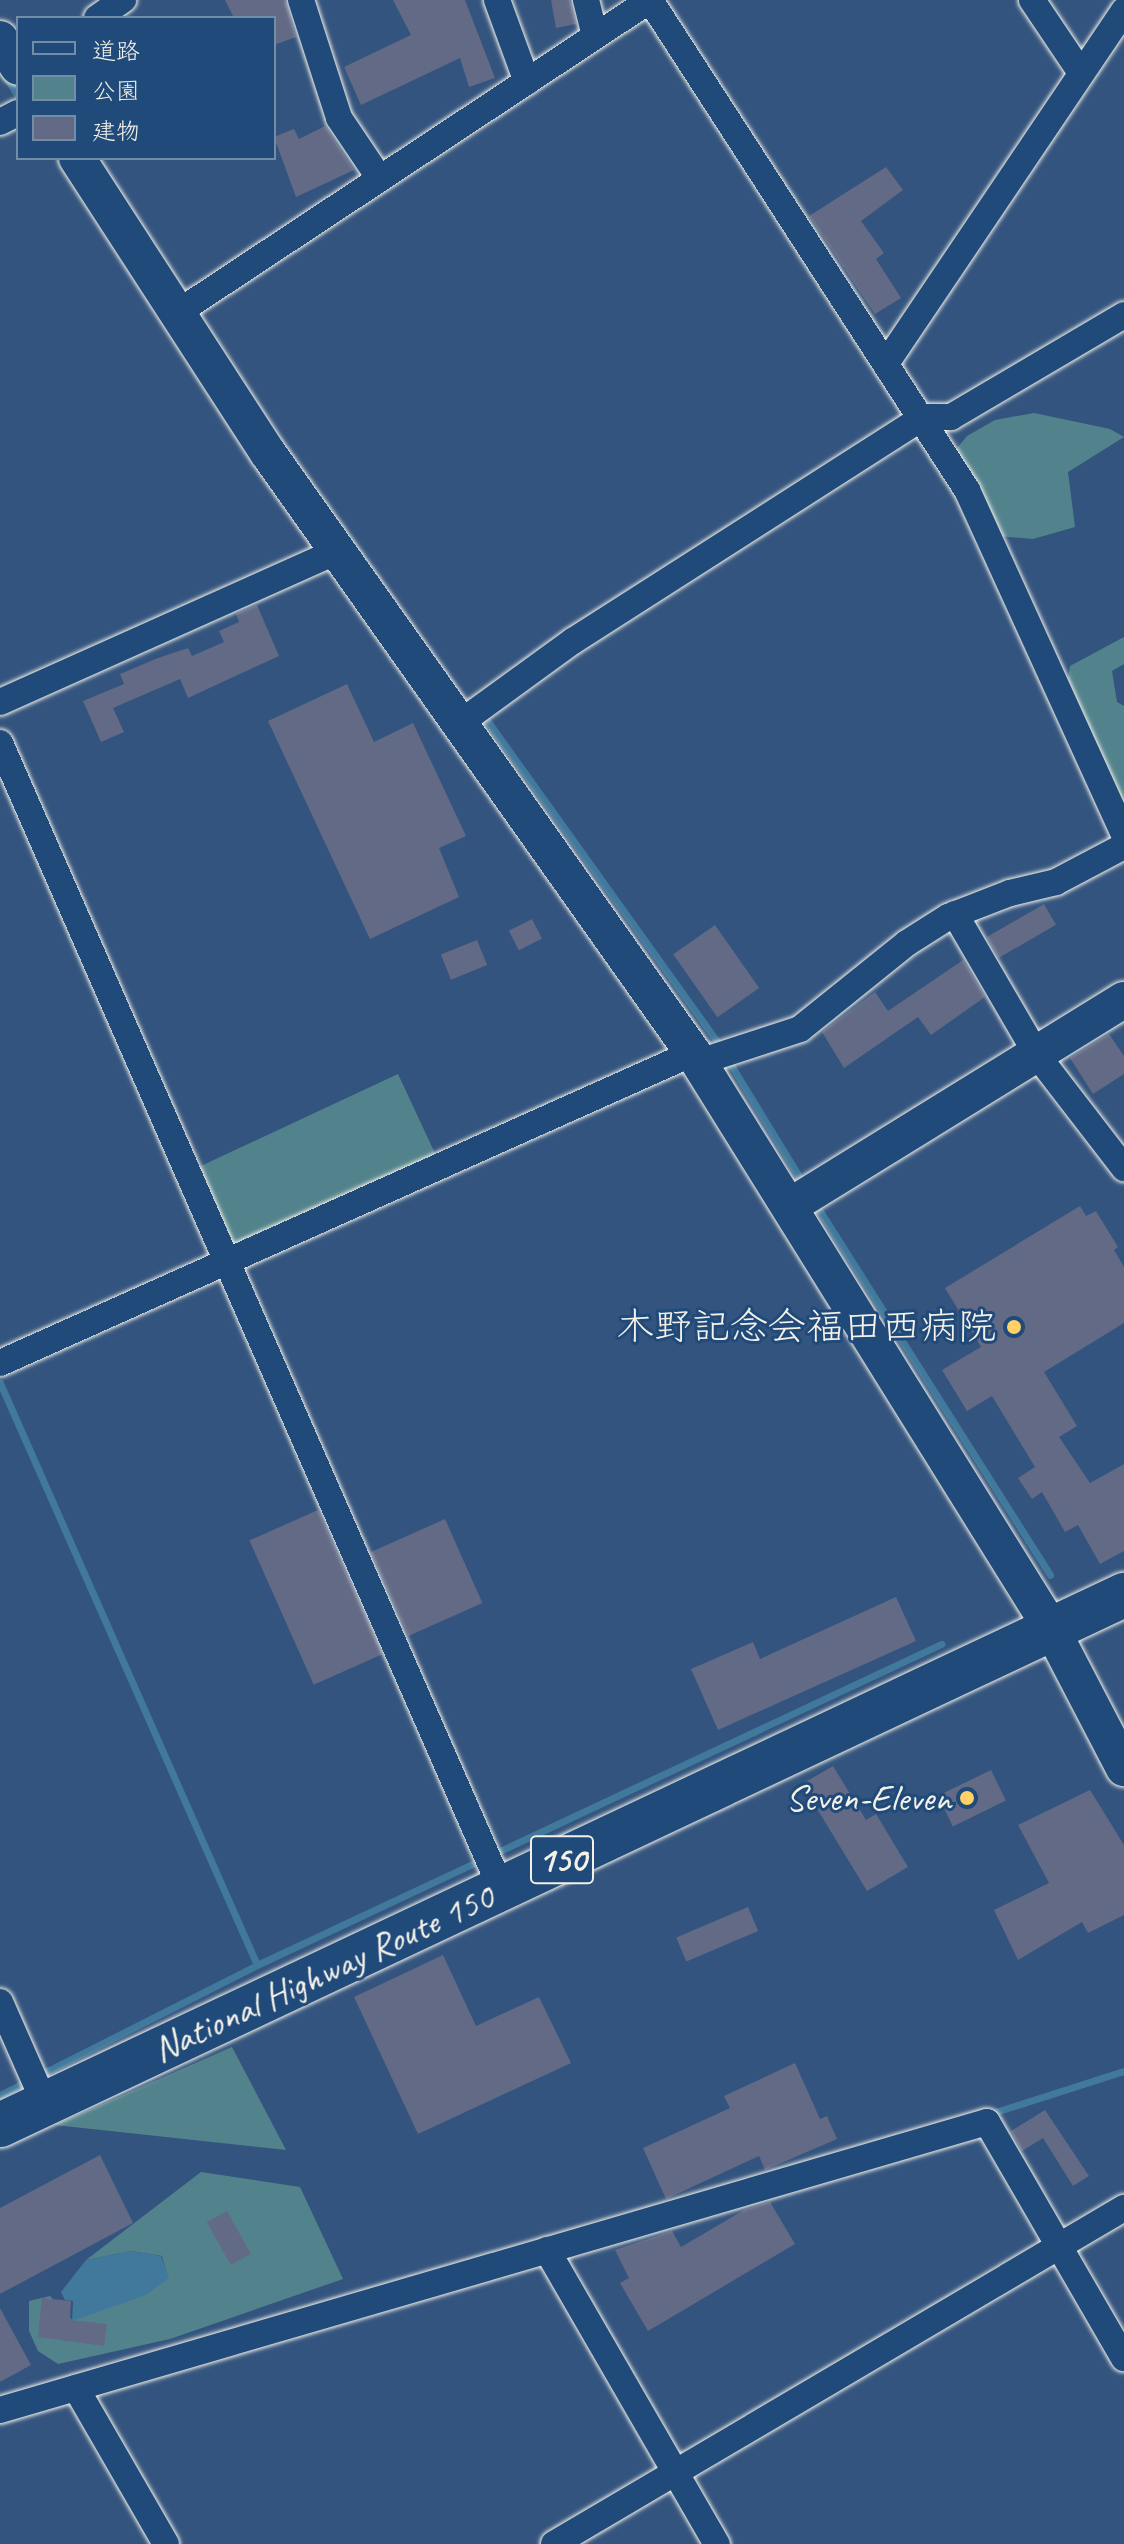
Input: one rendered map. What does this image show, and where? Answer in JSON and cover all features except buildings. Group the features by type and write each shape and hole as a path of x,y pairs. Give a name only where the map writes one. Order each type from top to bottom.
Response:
{"highway":[{"name":"National Highway Route 150","path":"0,2125 1124,1595"}],"street":[{"path":"100,16 123,0"},
{"path":"301,0 339,118 380,179"},
{"path":"497,0 527,82"},
{"path":"586,0 595,36"},
{"path":"177,313 650,0 923,417 967,490 1124,835"},
{"path":"1032,0 1081,73"},
{"path":"887,362 1124,10"},
{"path":"0,39 16,64"},
{"path":"78,160 336,552 696,1057 1051,1628 1124,1768"},
{"path":"460,723 573,641 923,417 951,417 1124,315"},
{"path":"0,702 336,552"},
{"path":"0,743 501,1888"},
{"path":"0,1363 696,1057 800,1029 907,943 955,914 1056,882 1124,846"},
{"path":"955,914 1037,1055 1124,1168"},
{"path":"790,1206 1124,1000"},
{"path":"0,2002 45,2104"},
{"path":"0,2410 987,2122 1124,2358"},
{"path":"554,2544 1124,2208"},
{"path":"547,2250 717,2544"},
{"path":"76,2388 166,2544"}],"green space":[{"path":"1034,413 1110,429 1124,437 1068,472 1075,527 1033,539 988,535 948,459 967,436 995,420"},
{"path":"1124,637 1124,664 1112,671 1117,702 1124,706 1124,836 1064,701 1070,666"},
{"path":"398,1074 435,1154 235,1247 198,1167"},
{"path":"232,2047 286,2150 55,2125"},
{"path":"201,2172 300,2187 343,2279 170,2339 58,2364 38,2351 29,2331 29,2301 50,2296 72,2320 168,2278 162,2256 131,2251 86,2260"}],"water":[{"path":"131,2251 161,2256 169,2278 146,2295 72,2321 73,2301 65,2300 61,2292 86,2260"}],"waterway":[{"path":"6,77 16,93"},
{"path":"484,716 722,1049"},
{"path":"728,1060 805,1186"},
{"path":"815,1203 1050,1575"},
{"path":"0,1383 257,1965"},
{"path":"0,2095 257,1965 941,1644"},
{"path":"986,2115 1124,2071"}],"place":[{"name":"木野記念会福田西病院","path":"1014,1327"},
{"name":"Seven-Eleven","path":"967,1798"}]}
